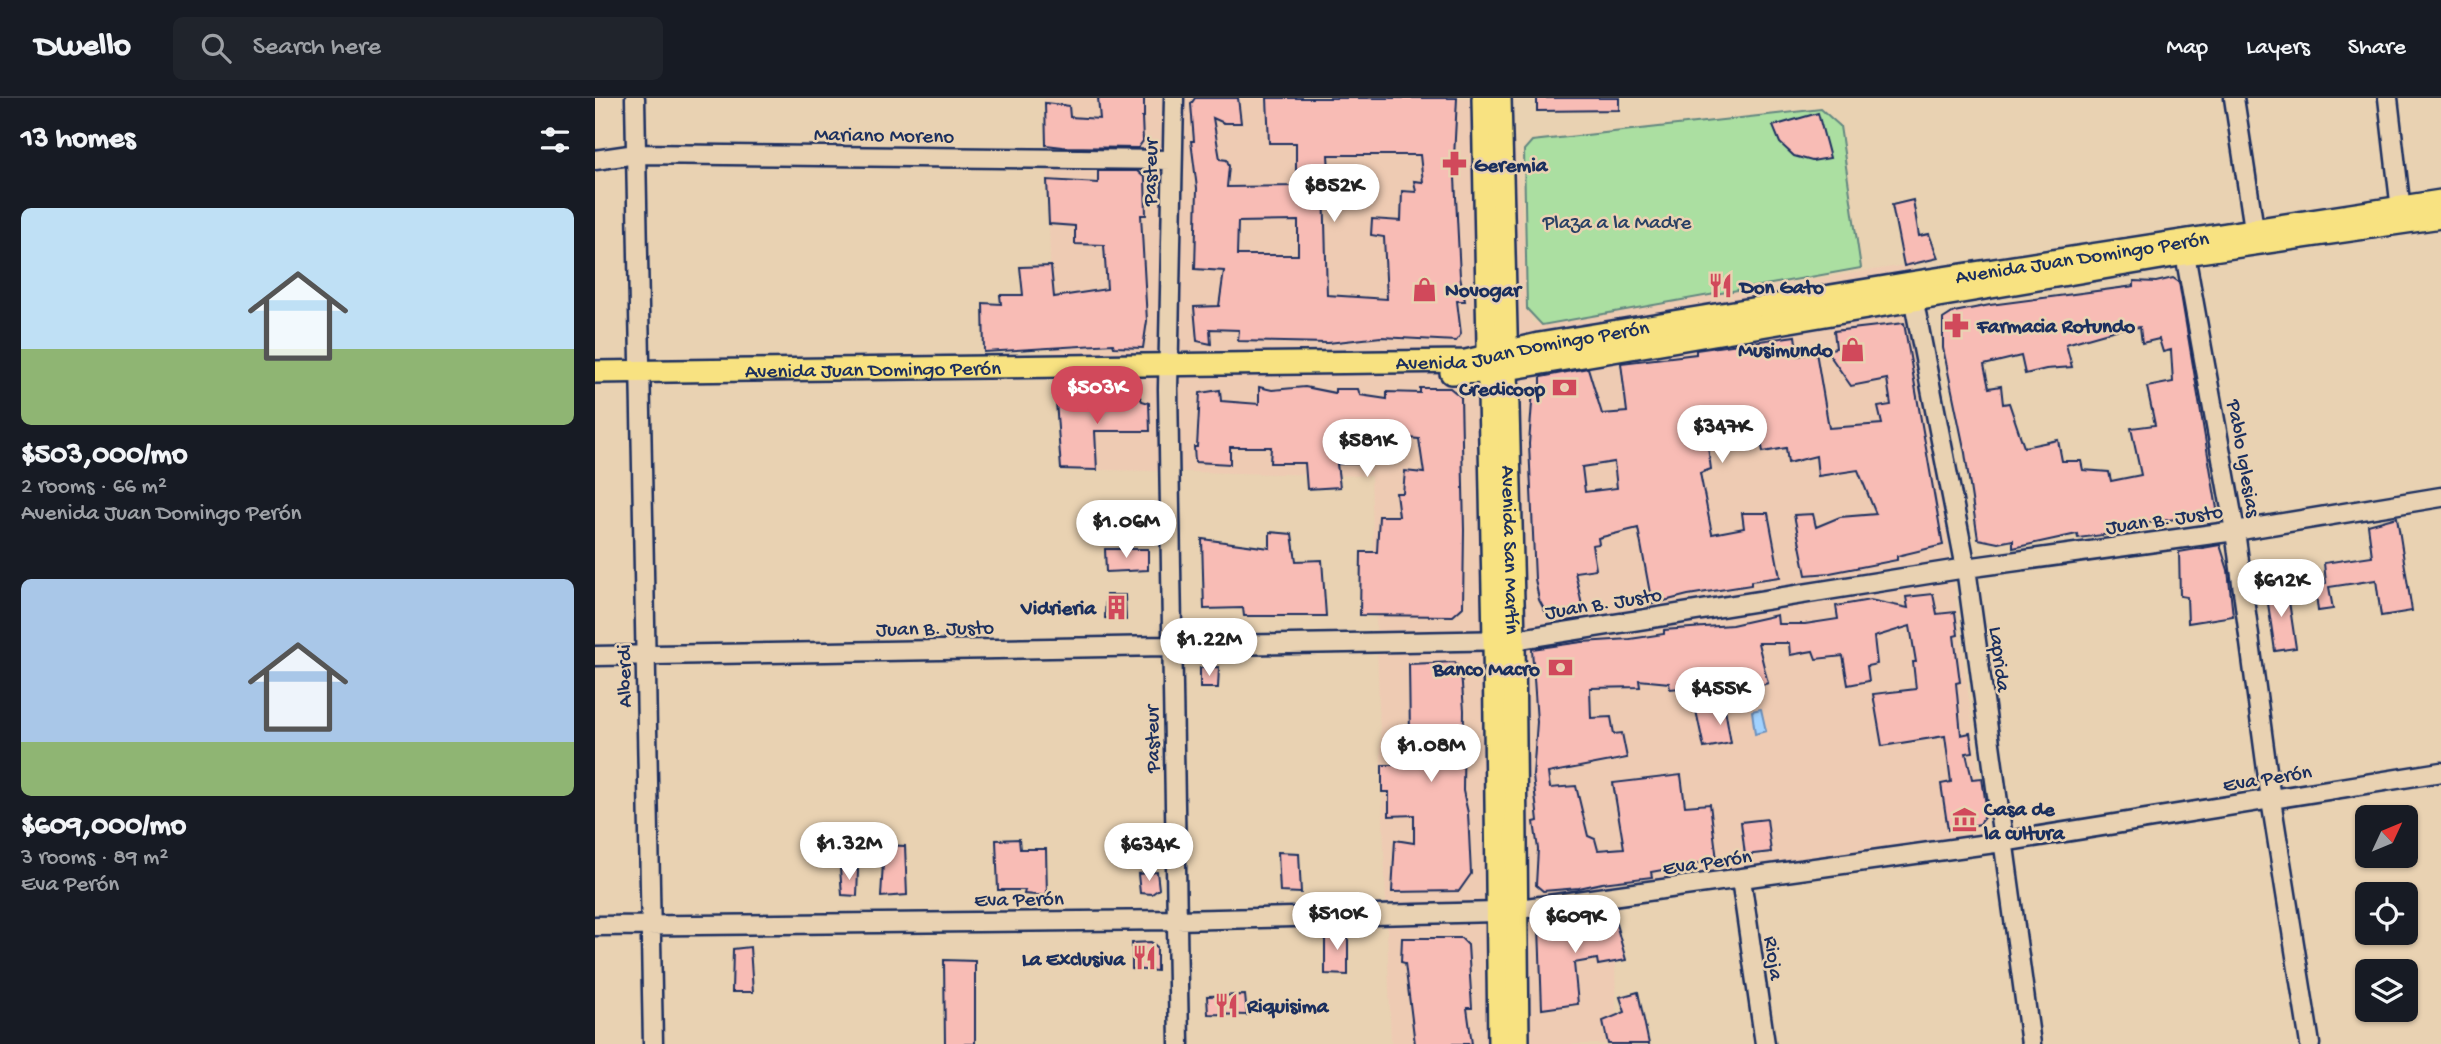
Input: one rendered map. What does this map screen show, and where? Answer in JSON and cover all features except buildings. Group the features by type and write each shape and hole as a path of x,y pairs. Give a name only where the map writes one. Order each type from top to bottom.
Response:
{"main road":[{"name":"Avenida San Martín","path":"1483,98 1497,362 1504,640 1507,911 1499,1044"},
{"name":"Avenida San Martín","path":"1497,362 1500,98"},
{"name":"Avenida Juan Domingo Perón","path":"595,385 640,378 1168,371 1497,362 1912,291 2401,215 2441,201"},
{"name":"Avenida Juan Domingo Perón","path":"2183,247 2254,229 2401,215 2441,217"},
{"name":"Avenida Juan Domingo Perón","path":"595,372 640,378"},
{"name":"Avenida San Martín","path":"1507,911 1518,1044"}],"street":[{"name":"Alberdi","path":"635,98 653,1044"},
{"name":"Pasteur","path":"1174,98 1168,371 1179,1044"},
{"path":"2234,98 2254,229"},
{"path":"2388,98 2401,215"},
{"name":"Mariano Moreno","path":"595,160 636,154 1172,160"},
{"name":"Pablo Iglesias","path":"2183,247 2235,531 2271,800 2310,1044"},
{"name":"Laprida","path":"1912,291 1966,568 2031,1044"},
{"name":"Juan B. Justo","path":"595,656 1504,640 1966,568 2235,531 2441,497"},
{"name":"Eva Perón","path":"595,926 1176,919 1507,911 2002,842 2441,772"},
{"name":"Rioja","path":"1741,879 1765,1044"}],"shaded area":[{"path":"1045,98 1510,98 1532,323 1912,264 1988,844 1613,883 1617,1044 1391,1044 1371,476 1061,469 1053,350"}],"green space":[{"name":"Plaza a la Madre","path":"1821,109 1840,126 1861,268 1542,325 1527,309 1524,150 1532,141"}],"water":[{"path":"1761,709 1766,731 1755,734 1752,711"}],"place":[{"name":"Geremia","path":"1454,164"},
{"name":"Don Gato","path":"1720,286"},
{"name":"Novogar","path":"1425,289"},
{"name":"Farmacia Rotundo","path":"1957,325"},
{"name":"Musimundo","path":"1853,349"},
{"name":"Credicoop","path":"1565,388"},
{"name":"Vidrieria","path":"1116,607"},
{"name":"Banco Macro","path":"1560,668"},
{"name":"Casa de la cultura","path":"1964,820"},
{"name":"La Exclusiva","path":"1145,958"},
{"name":"Riquisima","path":"1227,1005"}]}
